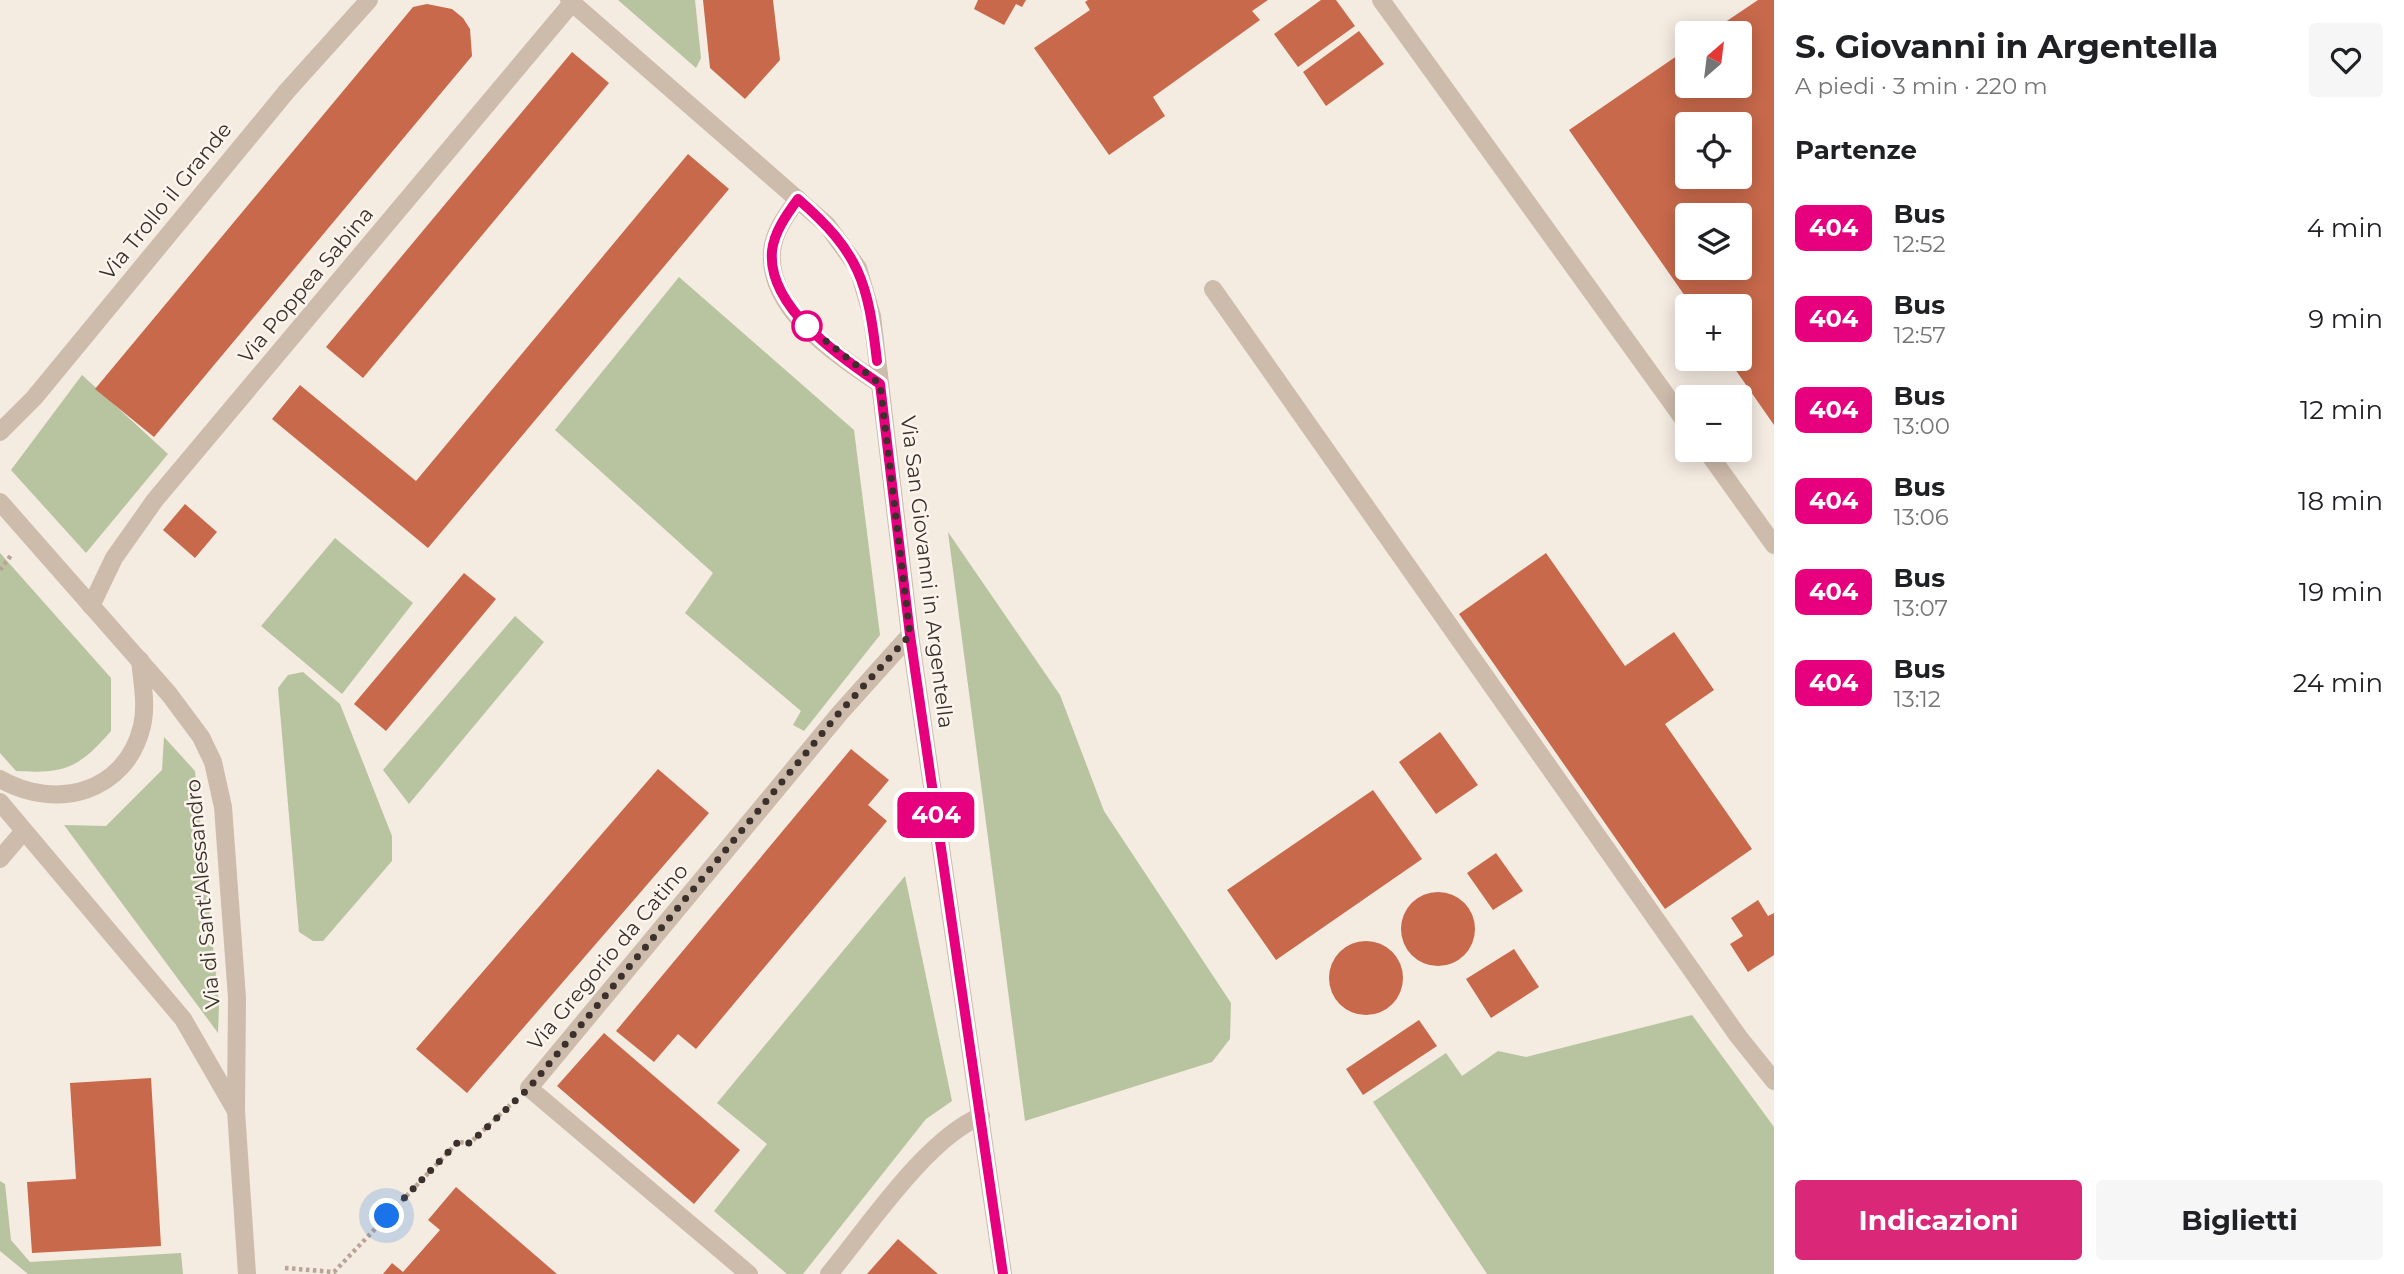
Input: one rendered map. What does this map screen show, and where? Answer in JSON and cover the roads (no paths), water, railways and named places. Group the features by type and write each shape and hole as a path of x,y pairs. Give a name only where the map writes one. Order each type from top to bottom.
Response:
{"street":[{"name":"Via Trollo il Grande","path":"0,432 34,398 287,91 369,0"},
{"path":"1381,0 1675,407"},
{"name":"Via San Giovanni in Argentella","path":"570,2 827,225 858,268 869,299 910,635 1003,1274"},
{"name":"Via Poppea Sabina","path":"91,606 114,558 155,500 570,2"},
{"path":"798,199 777,233 772,252 783,294 816,335 880,384"},
{"path":"1213,289 1730,1025 1774,1081"},
{"path":"1715,462 1774,545"},
{"name":"Via di Sant'Alessandro","path":"0,502 140,660 201,737 218,779 237,998 236,1111 247,1274"},
{"name":"Via Gregorio da Catino","path":"750,1274 529,1088 839,713 910,635"},
{"path":"0,779 21,790 50,796 88,791 104,783 128,756 142,726 144,699 140,660"},
{"path":"0,802 183,1019 236,1111"},
{"path":"0,859 23,832"},
{"path":"829,1274 931,1150 956,1129 981,1116"}]}
